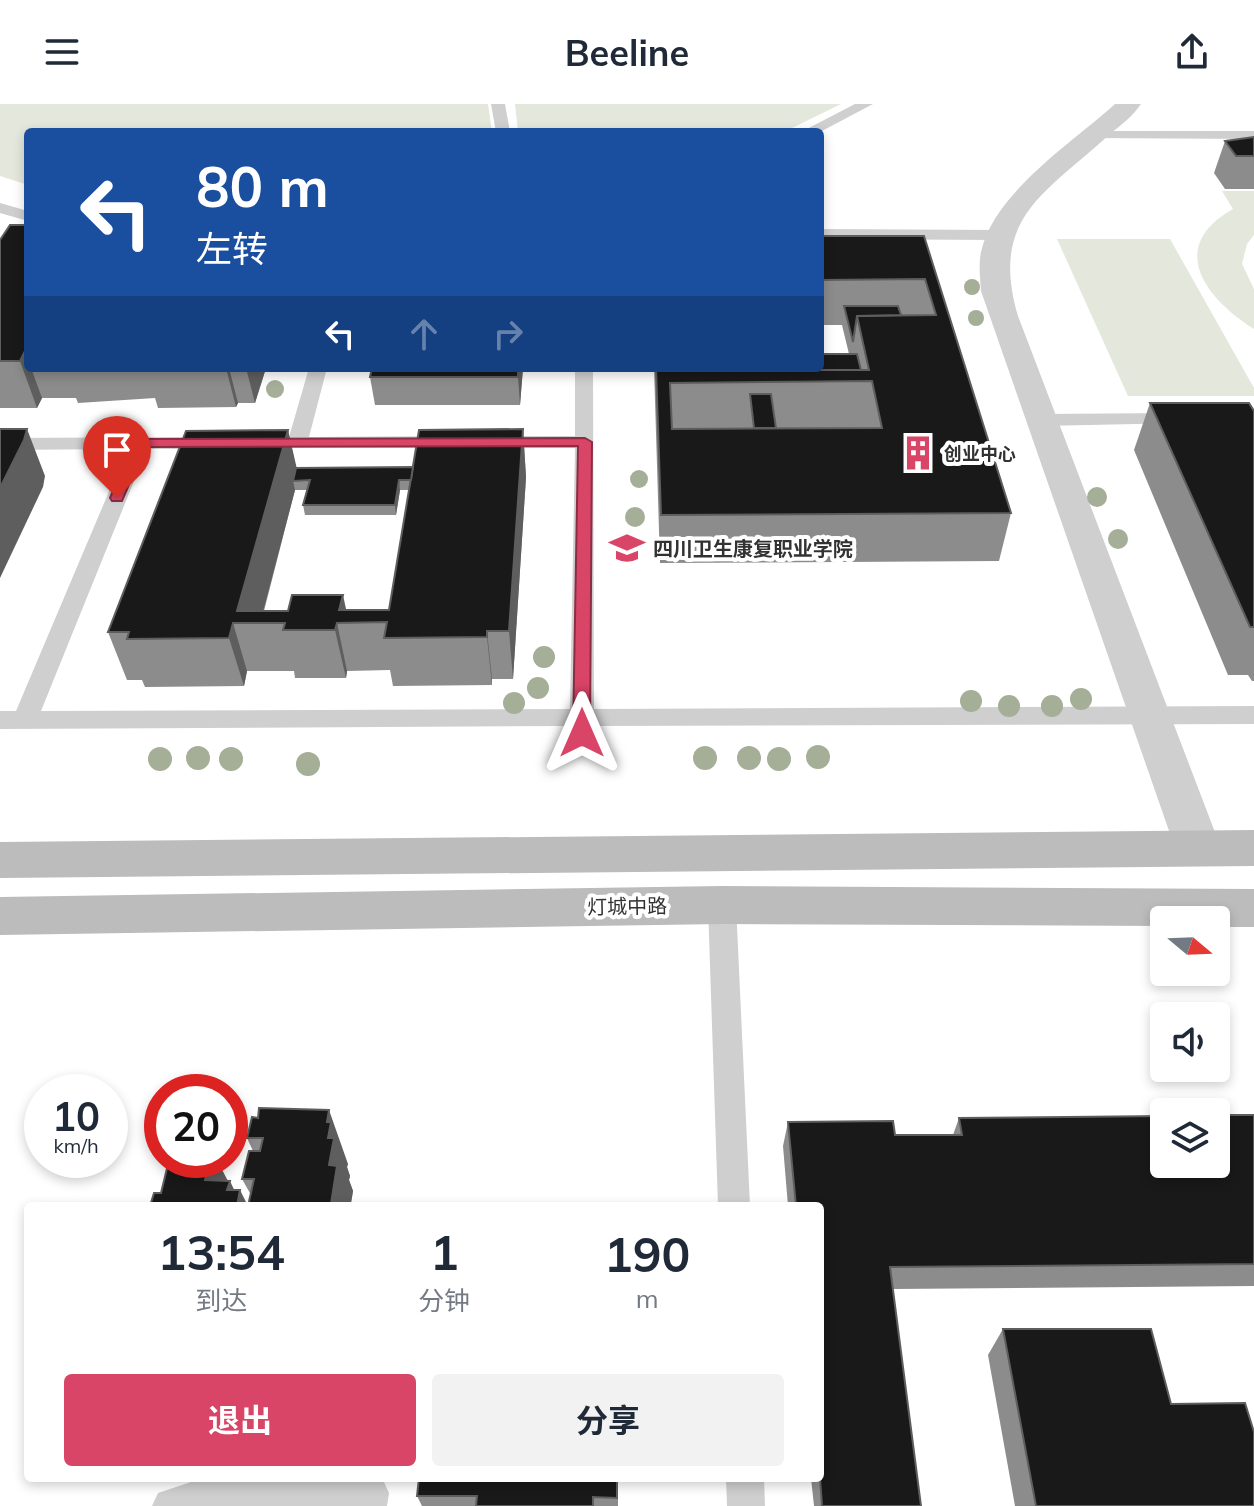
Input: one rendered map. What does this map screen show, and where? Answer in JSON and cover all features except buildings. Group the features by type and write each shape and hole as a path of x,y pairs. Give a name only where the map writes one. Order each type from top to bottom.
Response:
{"main road":[{"path":"0,860 1254,848"},
{"name":"灯城中路","path":"0,916 722,905 1254,908"}],"street":[{"path":"1129,104 1022,199 999,235 992,268 995,290 1041,420 1198,848"}],"lane":[{"path":"498,104 502,128"},
{"path":"816,128 866,104"},
{"path":"1095,135 1254,135"},
{"path":"0,208 24,215"},
{"path":"824,234 999,235"},
{"path":"297,443 317,372"},
{"path":"582,725 584,372"},
{"path":"1041,420 1193,419"},
{"path":"0,444 585,442"},
{"path":"140,443 12,720 582,725 1254,715"},
{"path":"722,905 734,1202"},
{"path":"745,1482 746,1506"},
{"path":"171,1506 220,1492 370,1492"}],"shaded area":[{"path":"0,104 488,104 491,128 24,128 24,184 0,176"},
{"path":"515,104 841,104 792,128 518,128"},
{"path":"1222,191 1254,191 1254,235 1247,244 1242,264 1254,289 1254,329 1221,303 1200,272 1197,255 1201,239 1213,224 1233,209"},
{"path":"1057,239 1170,239 1254,388 1254,396 1128,396"}],"place":[{"name":"创业中心","path":"918,453"},
{"name":"四川卫生康复职业学院","path":"627,548"}],"route":[{"path":"117,498 140,443 585,442 582,733"}]}
